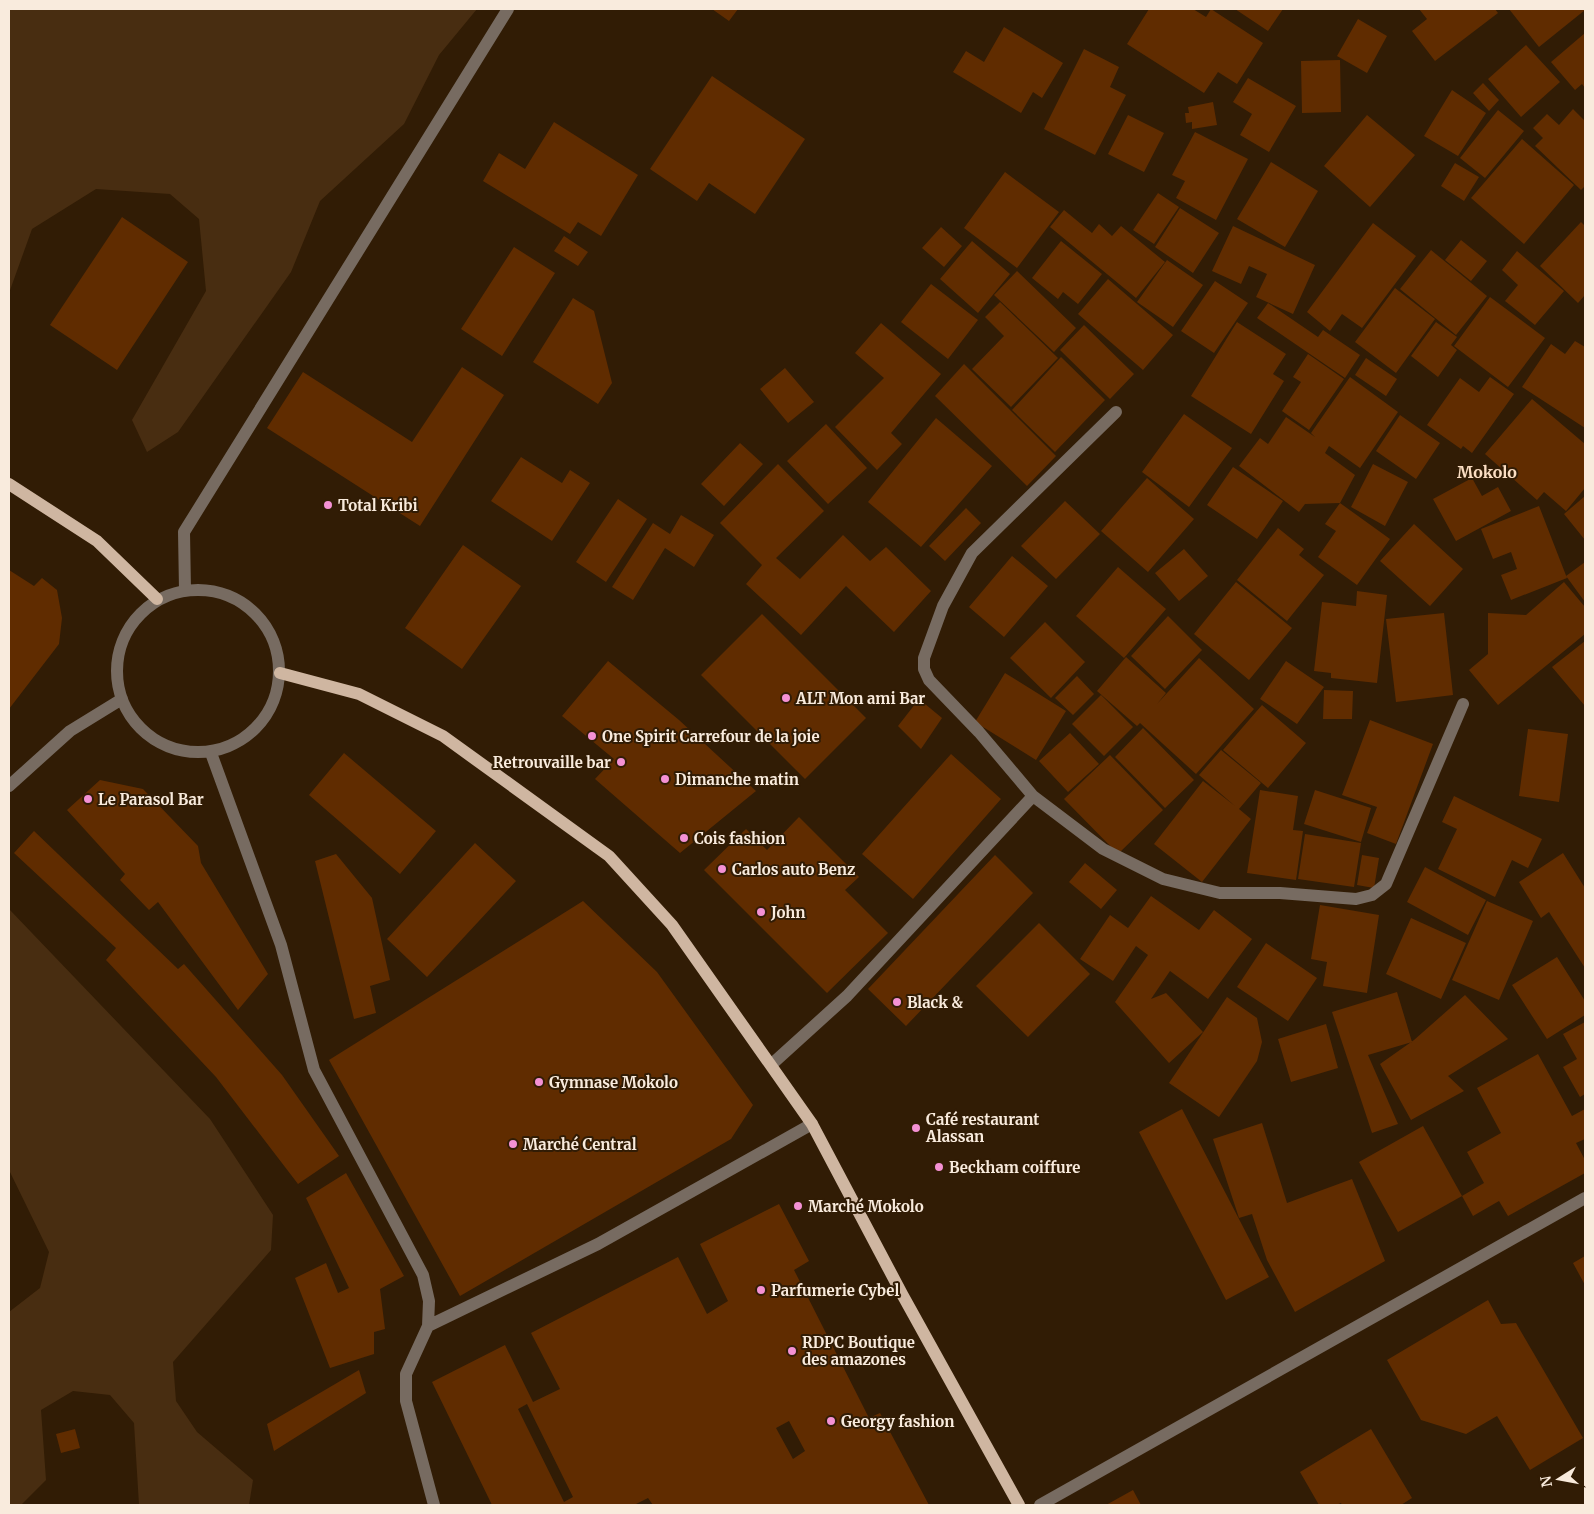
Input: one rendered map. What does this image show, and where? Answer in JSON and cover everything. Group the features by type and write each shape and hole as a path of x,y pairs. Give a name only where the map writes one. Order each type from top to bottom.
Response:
{"main road":[{"path":"9,484 96,541 158,599"},
{"path":"280,673 358,694 442,736 609,856 672,925 772,1064 812,1124 902,1294 1019,1505"}],"street":[{"path":"185,590 184,532 508,9"},
{"path":"1116,412 972,553 943,606 924,658 924,669 929,680 979,732 1033,796 1103,850 1163,879 1220,893 1280,893 1356,899 1372,895 1386,884 1463,704"},
{"path":"185,590 213,591 240,601 261,619 275,644 280,673 274,701 260,725 238,743 211,753 189,753 167,747 147,735 132,719 122,699 117,671 122,642 136,618 158,599 185,590"},
{"path":"9,786 70,731 122,699"},
{"path":"211,753 281,945 314,1070 423,1275 429,1301 428,1326 406,1374 406,1401 434,1505"},
{"path":"772,1064 847,996 1033,796"},
{"path":"428,1326 598,1244 812,1124"},
{"path":"1040,1505 1585,1198"}],"shaded area":[{"path":"9,9 477,9 439,55 404,124 320,201 291,272 178,432 147,452 132,420 206,291 199,219 170,194 96,189 32,229 9,293"},
{"path":"9,909 210,1119 273,1215 271,1250 173,1362 176,1401 197,1432 253,1480 249,1505 139,1505 134,1423 110,1395 73,1391 41,1410 46,1480 21,1505 9,1505 9,1312 40,1288 49,1252 9,1170"}],"building":[{"path":"712,9 738,9 729,21"},
{"path":"1149,9 1193,9 1206,17 1211,9 1263,43 1237,84 1218,72 1204,93 1127,44"},
{"path":"1235,9 1283,9 1268,31"},
{"path":"1419,9 1495,9 1498,13 1435,61 1412,31 1427,19"},
{"path":"1509,9 1585,9 1585,10 1539,47"},
{"path":"1358,19 1387,36 1367,73 1337,56"},
{"path":"1004,27 1063,63 1042,98 1033,92 1021,113 953,72 966,51 984,62"},
{"path":"1585,33 1585,88 1582,84 1575,90 1551,62"},
{"path":"1526,45 1560,82 1521,117 1488,79"},
{"path":"1084,49 1119,67 1110,87 1126,95 1095,155 1044,129"},
{"path":"1340,60 1341,112 1302,113 1301,61"},
{"path":"712,76 805,139 755,214 709,183 697,201 650,169"},
{"path":"1248,78 1296,106 1269,152 1240,135 1252,114 1233,102"},
{"path":"1483,83 1499,100 1489,111 1473,93"},
{"path":"1452,90 1486,113 1458,156 1424,136"},
{"path":"1213,102 1217,125 1192,129 1192,122 1186,123 1185,113 1189,113 1188,107"},
{"path":"1573,109 1585,121 1585,186 1581,190 1535,146 1543,138 1533,128 1547,114 1559,125"},
{"path":"1498,110 1524,131 1485,178 1460,158"},
{"path":"1128,115 1164,133 1144,172 1108,154"},
{"path":"1367,115 1415,155 1370,207 1324,166"},
{"path":"554,122 638,175 601,236 578,222 570,234 483,181 499,153 525,169"},
{"path":"1195,132 1248,159 1216,220 1176,198 1185,181 1172,175"},
{"path":"1522,139 1574,185 1524,244 1471,198"},
{"path":"1271,162 1318,191 1285,247 1237,219"},
{"path":"1455,163 1479,177 1464,201 1441,186"},
{"path":"1005,172 1059,212 1017,268 964,228"},
{"path":"1158,193 1179,207 1154,244 1133,230"},
{"path":"1180,208 1219,233 1193,273 1155,247"},
{"path":"1064,210 1092,233 1099,224 1112,236 1121,226 1165,262 1136,298 1050,227"},
{"path":"122,217 188,262 117,370 50,325"},
{"path":"1581,222 1585,226 1585,295 1578,303 1540,266"},
{"path":"1373,223 1416,256 1362,328 1342,314 1330,331 1307,312"},
{"path":"1233,226 1315,265 1293,314 1256,297 1267,274 1249,266 1241,284 1212,271"},
{"path":"941,227 962,246 944,267 922,248"},
{"path":"564,236 588,252 578,266 554,251"},
{"path":"1461,240 1487,261 1471,281 1445,260"},
{"path":"972,241 1010,274 978,313 940,279"},
{"path":"1061,241 1102,274 1078,304 1063,292 1058,299 1032,278"},
{"path":"514,247 555,273 502,356 461,329"},
{"path":"1431,250 1487,296 1456,335 1400,289"},
{"path":"1517,251 1564,291 1535,325 1505,301 1518,285 1502,270"},
{"path":"1167,260 1203,285 1173,327 1137,302"},
{"path":"1017,271 1076,328 1054,352 994,295"},
{"path":"1108,279 1173,335 1143,370 1078,314"},
{"path":"1215,281 1248,303 1214,353 1181,331"},
{"path":"931,284 978,320 948,359 901,322"},
{"path":"1395,288 1435,319 1396,373 1355,342"},
{"path":"1490,297 1545,338 1508,387 1454,346"},
{"path":"573,298 594,311 612,383 598,404 533,362"},
{"path":"1000,302 1058,358 1011,407 972,369 1004,336 985,317"},
{"path":"1268,303 1318,337 1323,330 1360,355 1345,378 1257,318"},
{"path":"1237,322 1286,354 1273,374 1284,381 1251,434 1191,396"},
{"path":"1436,322 1457,337 1451,345 1457,350 1438,377 1411,356"},
{"path":"881,323 941,374 891,433 902,444 877,470 835,427 884,378 855,353"},
{"path":"1084,325 1134,374 1110,399 1060,350"},
{"path":"1575,341 1585,347 1585,428 1522,387 1551,344 1565,354"},
{"path":"1308,354 1344,379 1309,430 1282,411 1301,382 1293,377"},
{"path":"1061,357 1105,400 1055,452 1012,410"},
{"path":"1366,358 1397,379 1386,396 1355,375"},
{"path":"964,364 1056,456 1027,486 935,396"},
{"path":"462,367 504,395 420,526 267,428 303,372 412,442"},
{"path":"785,368 814,402 788,423 760,389"},
{"path":"1350,377 1398,412 1360,468 1329,446 1325,453 1355,475 1340,503 1305,504 1299,512 1239,466 1260,438 1268,444 1286,417 1315,437 1311,433"},
{"path":"1490,377 1514,394 1472,453 1463,446 1461,449 1427,425 1460,378 1479,392"},
{"path":"1532,399 1585,444 1585,488 1566,511 1544,492 1537,500 1485,454"},
{"path":"1184,414 1232,448 1189,507 1142,472"},
{"path":"1400,415 1440,443 1416,479 1376,451"},
{"path":"936,418 992,466 921,547 868,502"},
{"path":"826,424 867,468 828,504 787,461"},
{"path":"740,443 763,464 724,506 701,484"},
{"path":"521,457 562,483 570,470 590,483 552,541 491,501"},
{"path":"778,464 824,511 776,558 800,579 843,535 870,561 886,547 931,591 894,632 846,586 801,635 746,584 762,565 720,523"},
{"path":"1373,464 1408,482 1385,526 1351,507"},
{"path":"1233,467 1283,501 1257,539 1207,505"},
{"path":"1147,478 1194,519 1148,572 1101,531"},
{"path":"1472,478 1482,496 1498,487 1511,511 1456,541 1433,499"},
{"path":"1585,496 1585,540 1564,514"},
{"path":"618,499 647,519 606,582 576,562"},
{"path":"1065,501 1100,534 1056,579 1021,546"},
{"path":"1340,503 1390,539 1357,585 1318,557 1336,531 1325,524"},
{"path":"1539,506 1567,578 1511,600 1501,575 1517,569 1511,552 1493,559 1481,529"},
{"path":"966,508 981,523 945,561 929,546"},
{"path":"681,515 714,535 694,567 665,548 633,600 612,587 653,523 670,534"},
{"path":"1414,524 1463,569 1430,606 1380,561"},
{"path":"1278,528 1304,549 1299,555 1324,575 1287,621 1237,580"},
{"path":"463,545 521,586 462,669 405,628"},
{"path":"1184,549 1208,576 1179,601 1155,573"},
{"path":"1012,556 1048,586 1004,637 969,607"},
{"path":"1585,562 1585,602 1566,576"},
{"path":"1118,567 1166,609 1124,658 1076,616"},
{"path":"9,570 34,586 42,578 57,590 62,618 59,644 9,709"},
{"path":"1236,582 1292,628 1249,680 1194,634"},
{"path":"1564,582 1585,607 1585,634 1498,705 1469,670 1488,654 1488,613 1526,615"},
{"path":"1357,591 1387,595 1377,683 1331,678 1331,673 1314,671 1322,602 1356,606"},
{"path":"1444,613 1453,695 1396,702 1386,619"},
{"path":"762,614 866,718 805,779 701,675"},
{"path":"1168,616 1202,650 1165,689 1131,656"},
{"path":"1045,622 1085,662 1051,698 1010,658"},
{"path":"1585,641 1585,706 1552,667"},
{"path":"1126,657 1166,693 1157,704 1199,658 1254,709 1196,774 1140,723 1137,726 1097,691"},
{"path":"608,661 679,720 756,791 680,853 595,779 614,759 562,716"},
{"path":"1286,661 1324,687 1297,724 1260,699"},
{"path":"1005,673 1066,711 1036,760 975,722"},
{"path":"1077,676 1094,694 1073,715 1055,698"},
{"path":"1324,690 1353,691 1352,719 1323,719"},
{"path":"1101,695 1133,727 1104,756 1072,724"},
{"path":"919,699 942,718 921,749 898,726"},
{"path":"1262,705 1306,743 1268,788 1223,750"},
{"path":"1370,720 1433,744 1396,844 1367,833 1377,807 1342,795"},
{"path":"1143,728 1194,780 1165,808 1115,757"},
{"path":"1528,729 1568,734 1559,802 1519,796"},
{"path":"1070,733 1099,764 1068,792 1039,761"},
{"path":"1221,750 1261,783 1239,809 1251,819 1202,882 1154,844 1203,781 1235,806 1199,775"},
{"path":"344,753 436,831 400,874 309,795"},
{"path":"951,754 1001,799 913,899 862,854"},
{"path":"1110,755 1163,810 1118,854 1064,799"},
{"path":"100,780 143,789 198,846 201,863 268,974 238,1010 158,902 149,910 120,880 125,874 67,810"},
{"path":"1260,790 1298,796 1293,830 1303,831 1296,880 1247,873"},
{"path":"1315,790 1371,808 1361,842 1304,824"},
{"path":"1454,796 1542,839 1528,868 1512,860 1495,897 1438,869 1457,829 1442,822"},
{"path":"799,817 859,877 845,890 888,933 827,993 704,870 746,829 767,850"},
{"path":"34,831 178,969 184,964 282,1075 339,1156 298,1184 216,1077 106,960 116,948 14,853"},
{"path":"1305,834 1361,843 1354,887 1298,879"},
{"path":"475,843 516,881 427,977 387,939"},
{"path":"1563,853 1585,888 1585,968 1549,912 1541,918 1519,882"},
{"path":"336,854 372,898 390,980 370,986 376,1013 354,1019 315,861"},
{"path":"995,855 1033,893 906,1026 868,989"},
{"path":"1362,855 1379,858 1374,888 1357,885"},
{"path":"1085,863 1117,890 1101,909 1069,882"},
{"path":"1425,867 1486,900 1468,935 1407,902"},
{"path":"1151,896 1199,930 1214,910 1252,939 1208,999 1170,971 1151,999 1166,993 1203,1032 1169,1063 1115,1002 1148,955 1136,946 1113,981 1080,959 1110,915 1128,928"},
{"name":"Gymnase Mokolo","path":"583,901 657,972 753,1105 731,1139 460,1296 329,1060"},
{"path":"1487,901 1533,921 1499,1000 1452,980"},
{"path":"1320,905 1379,915 1367,993 1323,986 1327,962 1311,959"},
{"path":"1411,918 1466,943 1441,999 1386,974"},
{"path":"1039,923 1090,974 1028,1037 976,986"},
{"path":"1266,943 1317,978 1288,1021 1237,987"},
{"path":"1557,957 1585,1001 1585,1015 1547,1039 1512,985"},
{"path":"1397,992 1412,1042 1368,1055 1398,1124 1372,1133 1332,1012"},
{"path":"1465,995 1508,1039 1448,1076 1464,1091 1411,1120 1380,1064 1414,1040"},
{"path":"1227,997 1257,1018 1262,1042 1257,1061 1219,1117 1169,1083"},
{"path":"1585,1022 1585,1094 1580,1097 1563,1067 1577,1059 1563,1034"},
{"path":"1326,1024 1338,1068 1291,1082 1278,1039"},
{"path":"1538,1054 1572,1116 1585,1109 1585,1139 1576,1143 1585,1160 1585,1173 1508,1216 1499,1201 1473,1216 1462,1196 1484,1183 1467,1152 1501,1133 1477,1088"},
{"path":"1182,1109 1269,1277 1226,1300 1139,1132"},
{"path":"1262,1123 1287,1203 1352,1179 1385,1261 1295,1312 1267,1260 1252,1214 1239,1218 1213,1139"},
{"path":"1423,1126 1462,1196 1398,1232 1359,1162"},
{"path":"346,1173 404,1276 380,1289 385,1329 374,1332 374,1354 330,1368 295,1278 326,1263 338,1293 349,1288 306,1198"},
{"path":"779,1204 809,1261 794,1270 869,1418 880,1413 929,1505 653,1505 648,1498 634,1505 492,1505 432,1382 505,1345 533,1402 560,1389 531,1333 678,1257 707,1314 728,1301 700,1244","holes":["527,1404 573,1497 564,1502 518,1409","789,1421 805,1451 793,1459 776,1428"]},
{"path":"1585,1256 1585,1285 1573,1263"},
{"path":"1488,1300 1501,1324 1516,1323 1583,1438 1530,1470 1497,1416 1466,1434 1421,1420 1387,1360"},
{"path":"359,1370 366,1393 274,1451 267,1424"},
{"path":"75,1429 80,1448 61,1453 56,1434"},
{"path":"1371,1429 1412,1498 1401,1505 1342,1505 1341,1503 1336,1505 1319,1505 1300,1472"},
{"path":"1133,1490 1141,1505 1106,1505"}],"place":[{"name":"Total Kribi","path":"328,505"},
{"name":"ALT Mon ami Bar","path":"786,698"},
{"name":"One Spirit Carrefour de la joie","path":"592,736"},
{"name":"Retrouvaille bar","path":"621,762"},
{"name":"Dimanche matin","path":"665,779"},
{"name":"Le Parasol Bar","path":"88,799"},
{"name":"Cois fashion","path":"684,838"},
{"name":"Carlos auto Benz","path":"722,869"},
{"name":"John","path":"761,912"},
{"name":"Black &","path":"897,1002"},
{"name":"Gymnase Mokolo","path":"539,1082"},
{"name":"Café restaurant Alassan","path":"916,1128"},
{"name":"Marché Central","path":"513,1144"},
{"name":"Beckham coiffure","path":"939,1167"},
{"name":"Marché Mokolo","path":"798,1206"},
{"name":"Parfumerie Cybel","path":"761,1290"},
{"name":"RDPC Boutique des amazones","path":"792,1351"},
{"name":"Georgy fashion","path":"831,1421"}],"district":[{"name":"Mokolo","path":"1487,472"}]}
